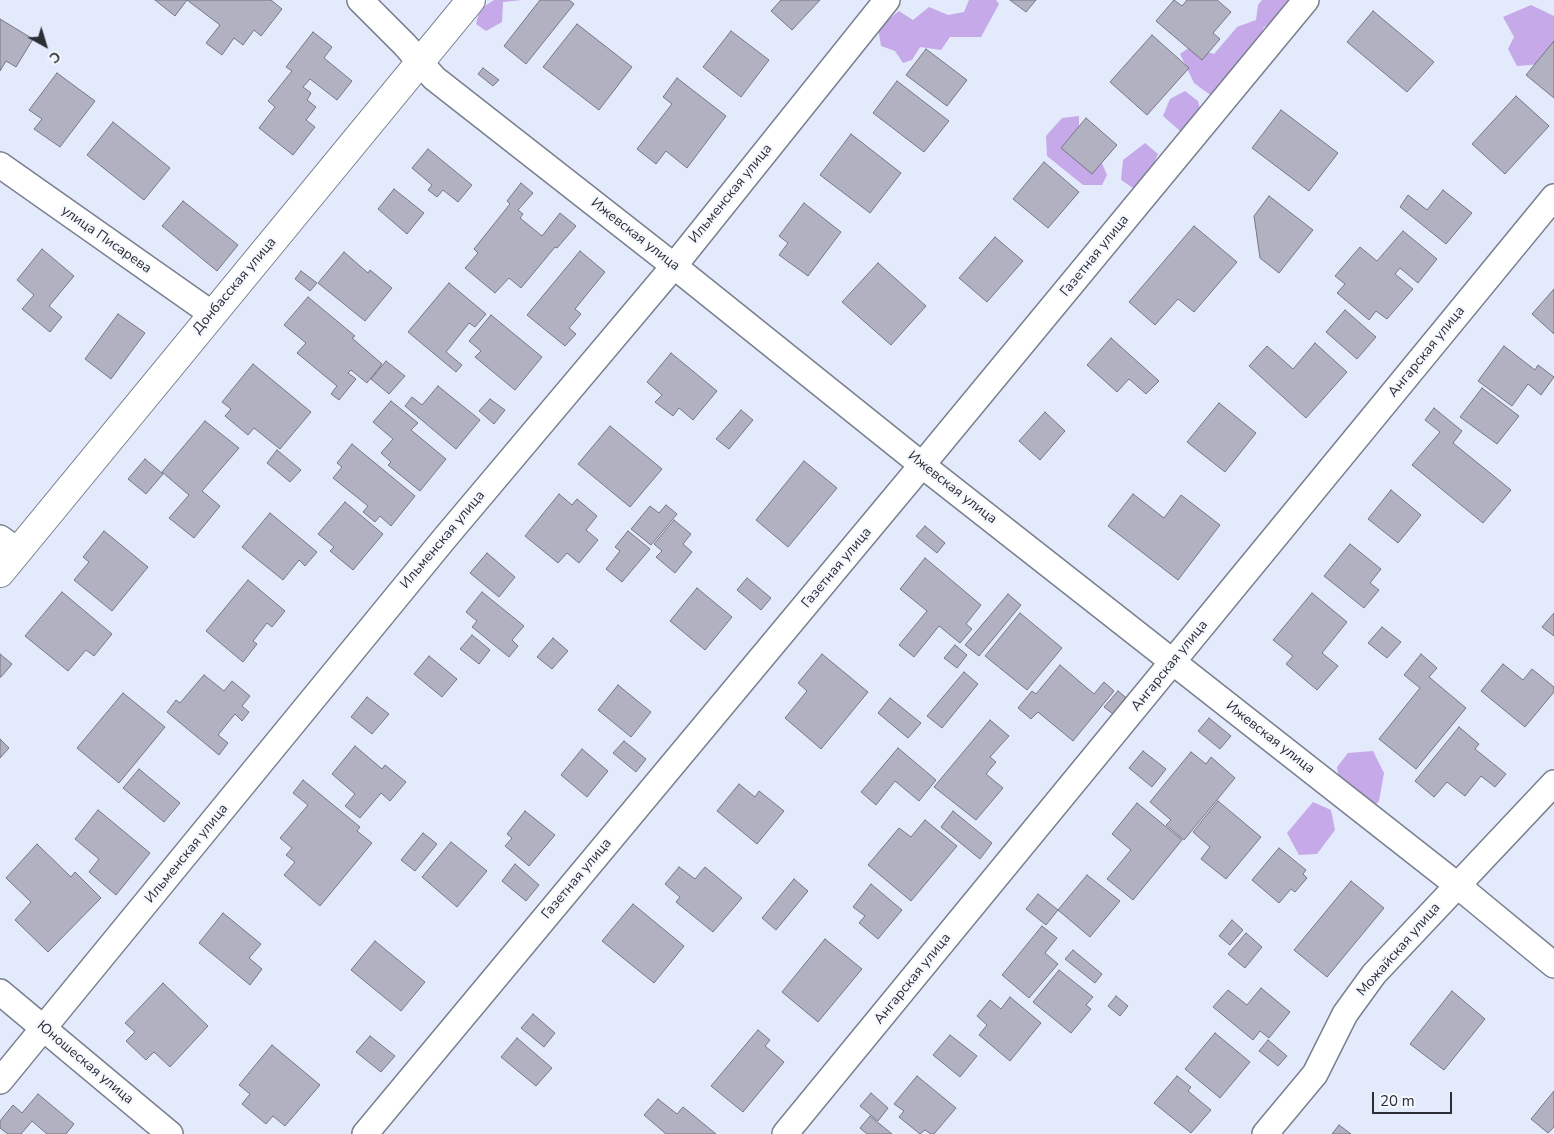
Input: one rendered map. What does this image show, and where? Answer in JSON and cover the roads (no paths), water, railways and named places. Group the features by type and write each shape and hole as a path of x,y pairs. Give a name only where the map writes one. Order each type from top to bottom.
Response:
{"street":[{"name":"Ижевская улица","path":"360,0 405,45 434,78 674,266 922,465 1457,885 1554,964"},
{"name":"Донбасская улица","path":"0,573 9,545 212,314 471,0"},
{"name":"Ильменская улица","path":"0,1081 444,539 674,266 888,0"},
{"name":"Газетная улица","path":"365,1134 1306,0"},
{"name":"улица Писарева","path":"0,166 212,314"},
{"name":"Ангарская улица","path":"785,1134 1554,196"},
{"name":"Можайская улица","path":"1265,1134 1314,1074 1345,1014 1374,974 1554,783"},
{"name":"Юношеская улица","path":"0,992 170,1134"}]}
